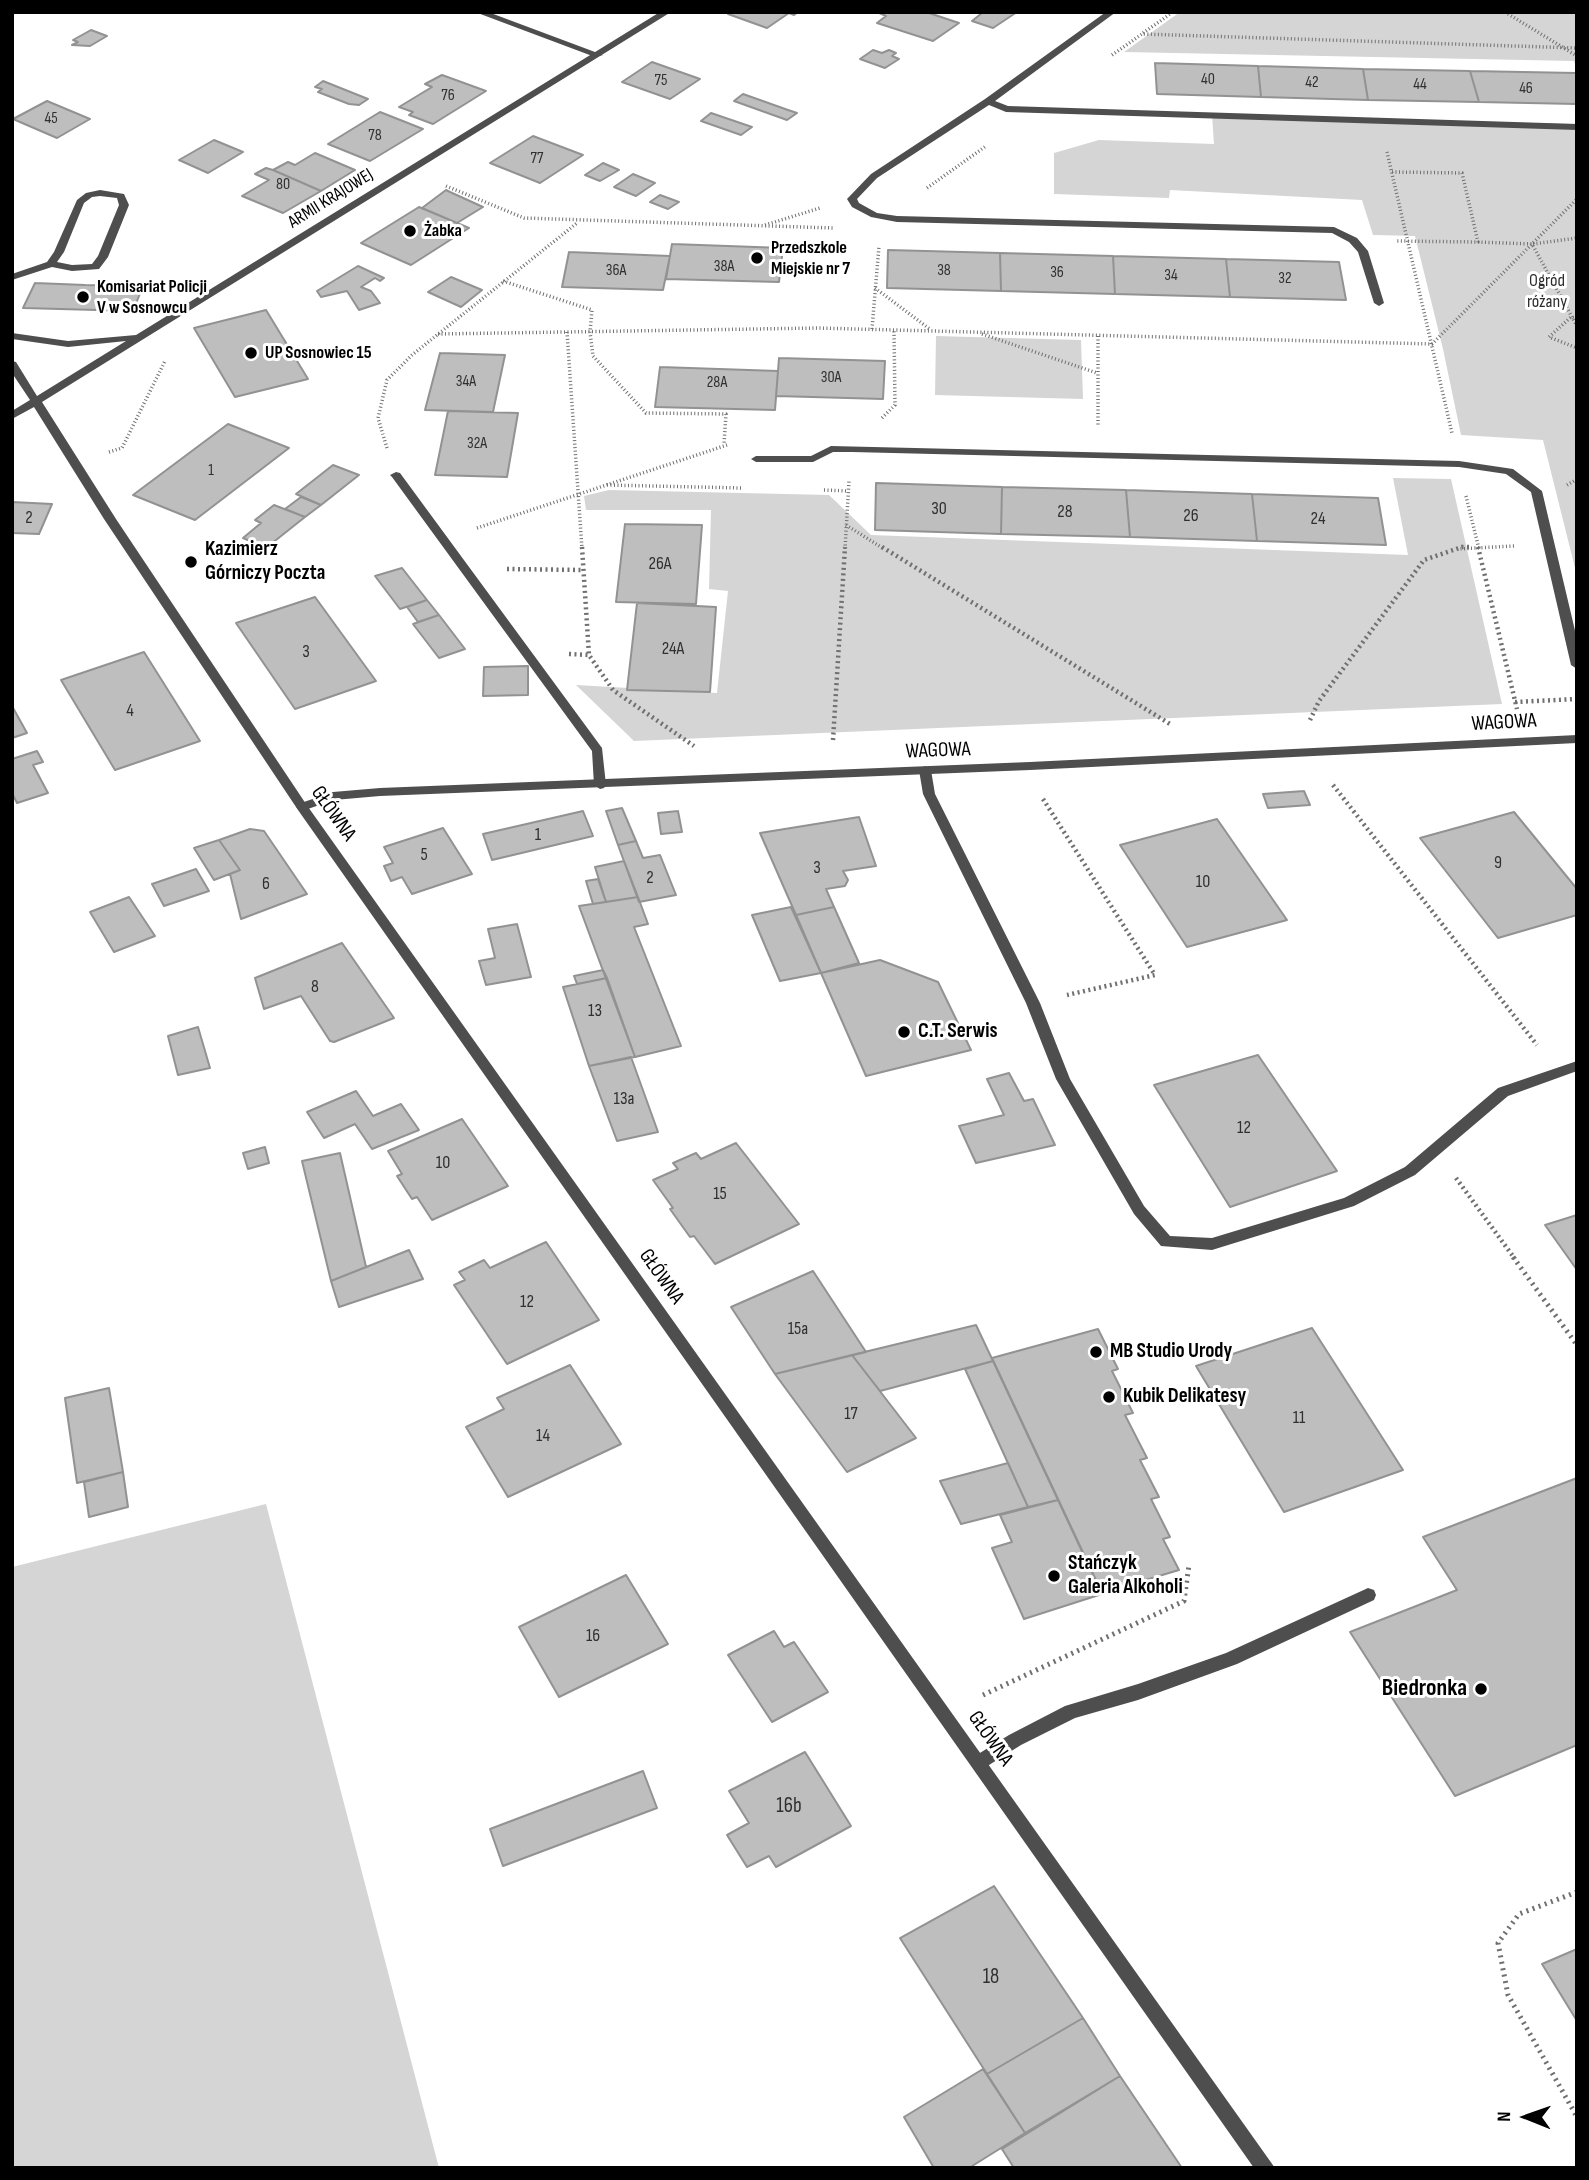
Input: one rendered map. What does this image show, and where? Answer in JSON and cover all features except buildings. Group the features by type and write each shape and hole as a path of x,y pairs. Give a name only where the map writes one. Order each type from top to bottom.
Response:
{"street":[{"path":"479,12 598,55"},
{"name":"ARMII KRAJOWEJ","path":"12,416 667,12"},
{"path":"1112,12 988,101 874,176 852,199 855,205 874,215 897,219 1334,230 1353,240 1363,251 1379,303"},
{"path":"988,101 1006,108 1035,110 1577,127"},
{"path":"12,277 51,264 72,268 95,267 103,257 124,205 121,196 100,193 89,195 80,202 59,252 51,264"},
{"path":"12,336 68,344 105,342 142,335"},
{"name":"GŁÓWNA","path":"12,364 110,519 302,807 1266,2168"},
{"path":"756,459 813,459 831,449 852,449 1459,464 1509,471 1536,491 1577,665"},
{"path":"396,475 598,751 600,785"},
{"name":"WAGOWA","path":"302,807 333,796 380,792 925,771 1577,739"},
{"path":"925,771 929,794 1033,1003 1063,1079 1139,1210 1167,1242 1212,1244 1349,1202 1410,1171 1503,1092 1577,1066"},
{"path":"981,1762 1071,1710 1138,1692 1231,1659 1368,1595"}],"path":[{"path":"1110,57 1173,12"},
{"path":"1505,12 1577,56"},
{"path":"1142,34 1577,48"},
{"path":"897,219 901,207 1035,110"},
{"path":"1379,121 1518,710 1504,710"},
{"path":"1392,172 1462,173 1478,242"},
{"path":"444,185 524,218 578,222 761,226 852,199"},
{"path":"438,334 818,328 1432,344 1577,199"},
{"path":"396,475 378,418 387,380 438,334 578,222"},
{"path":"1408,241 1532,244 1577,238"},
{"path":"872,329 880,241"},
{"path":"1532,244 1577,326"},
{"path":"503,281 592,310 590,332 593,356 646,413 726,414 724,444"},
{"path":"875,288 931,331"},
{"path":"1571,317 1577,318"},
{"path":"1571,317 1549,337 1577,348"},
{"path":"833,740 852,449 895,405 894,330"},
{"path":"567,332 589,655 613,690 695,746 681,747"},
{"path":"977,332 1097,373"},
{"path":"1097,335 1098,454"},
{"path":"122,448 169,354"},
{"path":"443,539 724,444 756,459"},
{"path":"603,485 753,489"},
{"path":"821,490 848,491"},
{"path":"846,525 1171,725 1159,726"},
{"path":"1550,547 1478,545 1462,547 1423,560 1319,701 1304,736 1309,753 1415,893 1557,1071"},
{"path":"464,569 584,570"},
{"path":"1516,702 1577,699"},
{"path":"1310,718 1322,718"},
{"path":"820,741 844,740"},
{"path":"1030,766 1034,785 1155,975 1033,1003"},
{"path":"1435,1149 1577,1345"},
{"path":"983,1695 1184,1601 1189,1565"},
{"path":"1577,1892 1519,1914 1498,1943 1508,1995 1577,2116"}],"green space":[{"path":"1180,12 1577,12 1577,70 1574,61 1124,52"},
{"name":"Ogród różany","path":"1212,115 1577,124 1577,576 1543,440 1461,435 1415,236 1373,235 1362,200 1170,190 1169,198 1054,194 1054,153 1099,140 1214,144"},
{"path":"936,336 1081,340 1083,399 935,395"},
{"path":"1393,478 1451,479 1502,704 634,741 576,685 717,693 728,591 709,589 711,510 586,510 584,496 609,490 829,495 871,535 1408,555"},
{"path":"266,1504 439,2168 12,2168 12,1567"}],"place":[{"name":"Żabka","path":"410,231"},
{"name":"Przedszkole Miejskie nr 7","path":"757,258"},
{"name":"Komisariat Policji V w Sosnowcu","path":"83,297"},
{"name":"UP Sosnowiec 15","path":"251,353"},
{"name":"Kazimierz Górniczy Poczta","path":"191,562"},
{"name":"C.T. Serwis","path":"904,1032"},
{"name":"MB Studio Urody","path":"1096,1352"},
{"name":"Kubik Delikatesy","path":"1109,1397"},
{"name":"Stańczyk Galeria Alkoholi","path":"1054,1576"},
{"name":"Biedronka","path":"1481,1689"}]}
